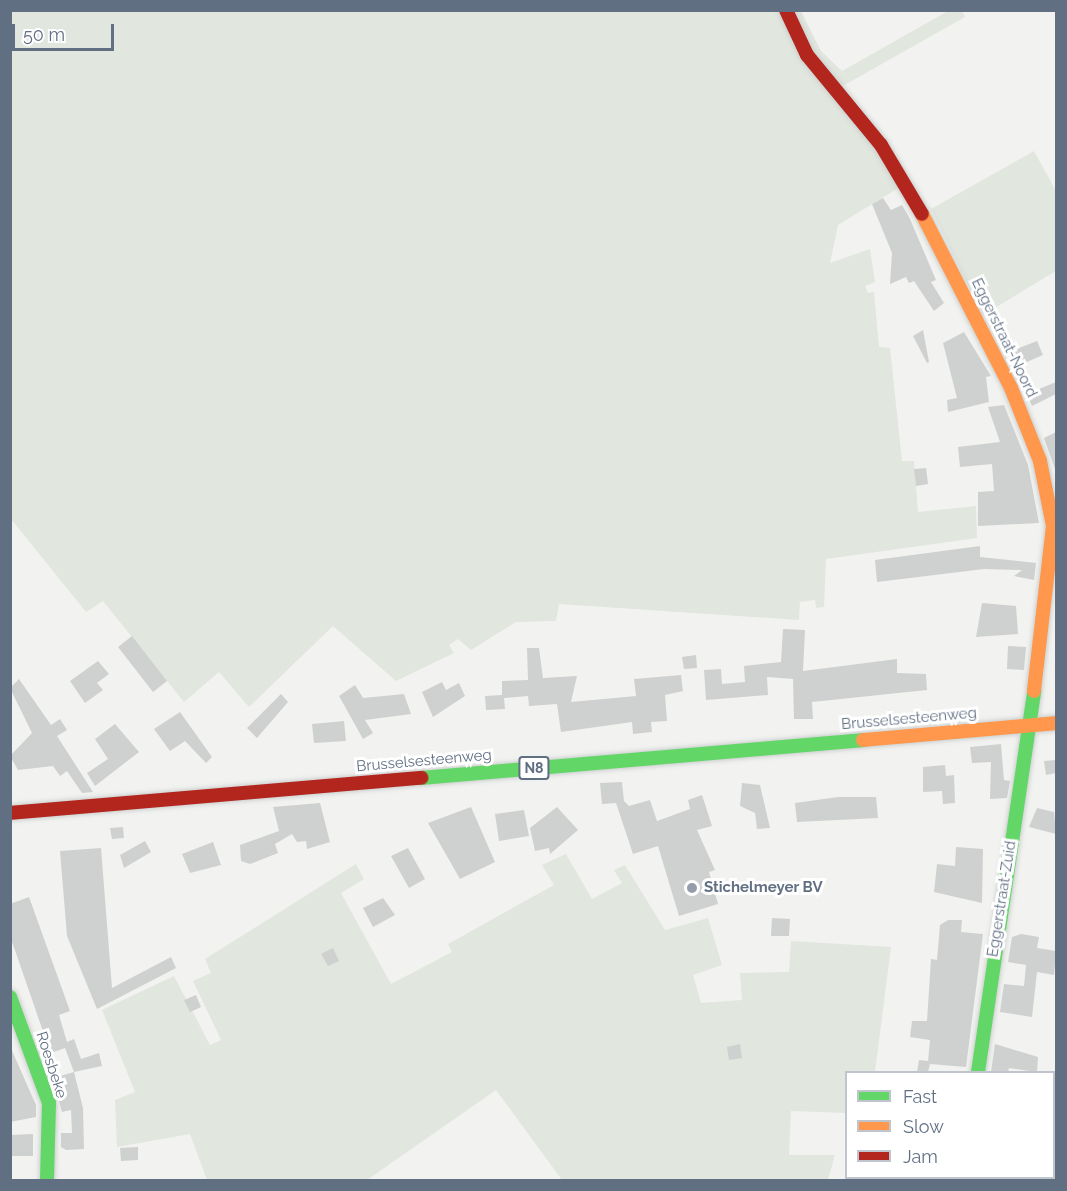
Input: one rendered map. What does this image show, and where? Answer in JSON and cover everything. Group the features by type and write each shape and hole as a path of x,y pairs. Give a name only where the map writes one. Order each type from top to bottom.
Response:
{"street":[{"name":"Eggerstraat-Noord","path":"786,10 807,55 870,130 929,226 1011,388 1040,461 1053,526 1030,726"},
{"name":"Brusselsesteenweg","path":"10,813 1056,723"},
{"name":"Eggerstraat-Zuid","path":"978,1071 1030,726"},
{"name":"Roesbeke","path":"10,997 49,1103 47,1180"}],"shaded area":[{"path":"782,10 900,187 838,225 830,263 870,249 875,282 865,286 868,293 874,292 879,347 890,348 902,461 914,461 918,512 976,506 977,538 826,559 824,607 816,608 815,600 800,602 799,620 559,604 556,621 516,622 471,650 458,639 449,645 454,653 396,681 333,626 249,707 219,672 184,702 103,601 86,612 11,519 11,11"},
{"path":"794,11 801,11 821,51 842,71 948,11 962,11 965,17 841,87 817,59"},
{"path":"1034,151 1056,191 1056,271 983,315 931,209"},
{"path":"566,854 592,899 622,883 614,870 625,865 665,930 708,918 722,965 693,975 701,1003 742,1000 740,973 789,972 791,941 891,947 875,1071 845,1071 845,1113 791,1111 789,1155 835,1155 828,1180 562,1180 496,1090 367,1180 207,1180 190,1134 117,1147 115,1100 135,1092 102,1010 174,976 210,1045 221,1040 193,981 211,973 205,959 356,864 364,879 341,893 391,984 452,952 448,944 554,885 542,865"}],"building":[{"path":"883,198 891,210 902,205 910,219 936,280 931,282 944,303 934,311 914,281 909,283 906,277 890,284 892,253 872,204"},
{"path":"923,330 929,362 927,363 913,336"},
{"path":"964,332 991,376 986,377 989,402 948,412 947,400 957,398 943,343"},
{"path":"1037,341 1043,355 1020,365 1014,350"},
{"path":"1056,382 1056,394 1032,406 1027,394"},
{"path":"1004,405 1028,465 1039,523 978,526 978,492 994,491 992,464 960,467 958,447 1000,442 988,407"},
{"path":"1056,432 1056,472 1044,438"},
{"path":"926,468 928,484 916,486 914,469"},
{"path":"980,546 980,557 1036,563 1034,580 1014,576 1022,570 984,569 877,582 875,560"},
{"path":"982,603 1016,606 1018,634 976,637"},
{"path":"783,629 805,630 803,671 897,659 897,673 926,674 927,690 812,702 813,719 794,719 793,679 767,677 768,695 706,700 704,670 721,669 722,684 745,682 744,666 781,662"},
{"path":"132,636 167,681 153,692 118,647"},
{"path":"1008,646 1026,647 1024,670 1007,669"},
{"path":"527,648 539,648 543,678 577,676 571,702 636,696 634,679 681,675 683,691 665,695 667,721 651,722 652,732 633,734 632,722 561,732 557,704 529,706 528,696 504,698 505,709 486,710 485,696 502,695 502,681 528,680"},
{"path":"696,655 697,668 684,669 682,657"},
{"path":"98,661 109,674 97,683 103,690 85,703 70,681"},
{"path":"19,679 51,725 60,719 67,730 57,736 93,792 82,793 67,771 60,776 53,766 18,770 10,756 32,733 10,688"},
{"path":"442,682 446,690 459,683 465,696 433,717 422,692"},
{"path":"355,685 363,698 404,694 411,714 365,720 373,733 363,739 339,696"},
{"path":"281,694 288,702 257,738 247,728"},
{"path":"180,712 212,757 206,763 185,741 170,751 154,729"},
{"path":"344,721 346,741 314,743 312,724"},
{"path":"115,724 139,752 95,786 87,773 108,759 95,739"},
{"path":"1001,744 1004,780 1010,781 1007,798 990,799 991,762 972,763 970,747"},
{"path":"1056,760 1056,773 1046,775 1044,761"},
{"path":"945,765 946,776 954,775 955,803 943,804 942,791 923,792 923,767"},
{"path":"622,782 624,801 629,806 650,800 657,821 690,809 688,800 702,795 712,826 697,830 715,870 709,872 718,904 679,916 658,846 633,854 616,803 602,804 600,783"},
{"path":"742,783 760,785 770,828 757,829 755,813 740,806"},
{"path":"838,797 876,797 878,818 797,822 795,803"},
{"path":"320,803 330,842 307,849 306,841 297,842 292,834 275,844 278,853 250,864 241,861 240,845 279,831 273,807"},
{"path":"471,807 495,862 460,879 428,823"},
{"path":"557,807 578,830 550,854 549,848 535,851 530,828"},
{"path":"1037,808 1054,812 1056,834 1029,827"},
{"path":"524,810 529,836 499,841 495,814"},
{"path":"123,827 124,838 112,839 110,828"},
{"path":"145,841 151,852 124,868 120,855"},
{"path":"213,842 221,865 190,873 182,854"},
{"path":"956,847 983,849 982,903 934,892 937,864 955,866"},
{"path":"101,848 112,988 171,957 176,968 97,1009 67,936 60,851"},
{"path":"408,848 425,879 409,888 391,856"},
{"path":"29,897 70,1011 59,1015 67,1042 74,1039 81,1059 99,1053 102,1066 74,1072 65,1048 45,1055 39,1040 45,1037 10,936 10,904"},
{"path":"383,898 395,915 373,927 363,908"},
{"path":"772,918 790,919 789,936 771,936"},
{"path":"948,920 962,920 961,932 983,934 966,1067 930,1064 928,1071 917,1071 919,1060 928,1061 930,1040 910,1037 912,1021 927,1021 931,959 937,960 940,925"},
{"path":"1021,934 1039,937 1037,948 1056,951 1054,975 1037,972 1032,1017 1000,1012 1004,984 1024,986 1026,965 1008,962 1012,937"},
{"path":"333,948 339,961 328,966 321,954"},
{"path":"196,995 201,1007 190,1012 184,1000"},
{"path":"740,1044 742,1058 729,1060 727,1047"},
{"path":"995,1044 1038,1057 1037,1071 1009,1068 1008,1071 991,1071"},
{"path":"10,1046 36,1105 36,1117 10,1122"},
{"path":"74,1072 83,1108 84,1149 66,1150 61,1147 61,1133 72,1133 71,1110 62,1112 53,1078"},
{"path":"33,1134 33,1156 10,1156 10,1135"},
{"path":"138,1147 138,1160 121,1161 120,1148"}],"traffic: fast":[{"path":"978,1071 1034,691"},
{"path":"422,778 863,740"},
{"path":"10,997 49,1103 47,1180"}],"traffic: slow":[{"path":"922,214 1011,388 1040,461 1053,526 1034,691"},
{"path":"863,740 1056,723"}],"traffic: jam":[{"path":"786,10 807,55 881,145 922,214"},
{"path":"10,813 422,778"}],"place":[{"name":"Stichelmeyer BV","path":"692,888"}]}
